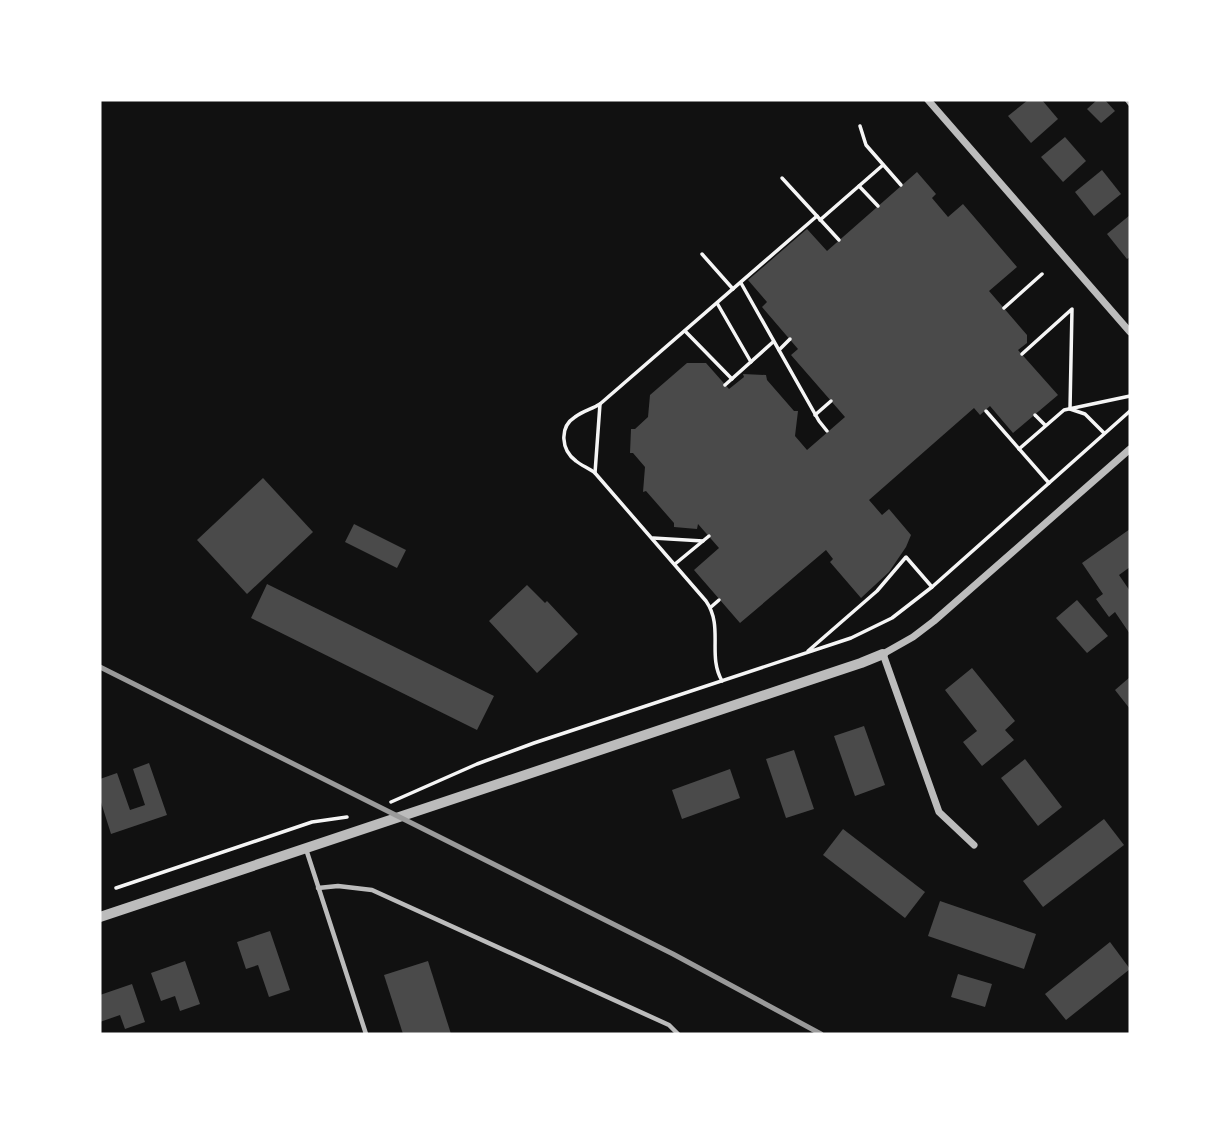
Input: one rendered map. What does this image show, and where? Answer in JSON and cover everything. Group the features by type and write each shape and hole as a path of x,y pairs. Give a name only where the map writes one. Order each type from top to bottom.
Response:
{"street":[{"path":"928,100 1130,332"},
{"path":"100,917 883,654 934,621 1130,449"},
{"path":"883,654 939,812 974,845"}],"lane":[{"path":"305,848 366,1034"},
{"path":"318,888 338,886 372,890 669,1025 678,1034"}],"path":[{"path":"860,126 866,145 901,185"},
{"path":"722,681 715,665 717,631 711,607 595,472 577,462 568,452 564,430 571,419 600,404 883,165"},
{"path":"782,178 839,240"},
{"path":"859,186 878,206"},
{"path":"702,254 733,289"},
{"path":"1004,308 1042,274"},
{"path":"741,283 827,432"},
{"path":"717,303 751,362"},
{"path":"1022,354 1072,309 1070,410"},
{"path":"685,331 732,379"},
{"path":"779,350 790,339"},
{"path":"725,385 774,341"},
{"path":"1019,449 1058,414 1130,396"},
{"path":"815,415 831,401"},
{"path":"595,472 600,404"},
{"path":"1070,410 1085,414 1104,433"},
{"path":"986,411 1049,484"},
{"path":"389,802 512,751 850,638 878,626 932,587 1130,411"},
{"path":"1035,415 1045,425"},
{"path":"675,565 709,536"},
{"path":"653,538 703,541"},
{"path":"808,652 877,591 906,557 932,587"},
{"path":"711,607 719,600"},
{"path":"116,888 304,825 356,814"}],"building":[{"path":"1028,100 1042,100 1058,119 1031,143 1008,116"},
{"path":"1097,100 1105,100 1115,111 1101,123 1087,109"},
{"path":"1065,137 1086,161 1063,182 1041,157"},
{"path":"1102,170 1121,194 1094,216 1075,192"},
{"path":"917,172 936,194 932,198 948,217 963,204 1017,267 989,291 1027,335 1027,343 1018,350 1058,395 1013,433 990,406 980,415 974,408 869,500 882,515 889,509 911,535 889,572 861,598 830,562 833,559 826,550 740,623 694,570 719,548 698,524 697,529 674,527 674,523 646,491 643,492 645,467 630,453 631,429 635,429 648,417 650,395 687,363 706,363 729,389 744,377 743,374 766,375 767,380 794,411 798,411 795,436 807,450 845,417 791,355 798,349 762,307 767,302 748,280 807,229 827,251"},
{"path":"1130,215 1130,257 1127,259 1107,234"},
{"path":"263,478 313,532 247,594 197,540"},
{"path":"354,524 406,550 397,568 345,542"},
{"path":"1130,529 1130,567 1119,575 1130,591 1130,634 1115,612 1109,617 1096,599 1103,594 1082,563"},
{"path":"267,584 494,696 477,730 251,618"},
{"path":"527,585 545,603 547,601 578,634 537,673 489,621"},
{"path":"1077,600 1108,636 1087,653 1056,618"},
{"path":"972,668 1015,721 1005,730 1014,740 982,766 963,742 977,731 945,690"},
{"path":"1130,677 1130,709 1115,690"},
{"path":"864,726 885,785 855,796 834,736"},
{"path":"794,750 814,809 786,818 766,759"},
{"path":"1025,759 1062,807 1038,826 1001,778"},
{"path":"149,763 167,815 111,834 100,799 100,779 117,773 130,810 145,805 133,769"},
{"path":"730,769 740,798 682,819 672,790"},
{"path":"1104,819 1124,845 1043,907 1023,881"},
{"path":"843,829 925,892 905,918 823,855"},
{"path":"940,901 1036,934 1024,969 928,936"},
{"path":"270,931 290,990 269,997 258,965 246,969 237,942"},
{"path":"1110,942 1130,969 1066,1020 1045,994"},
{"path":"185,961 200,1004 180,1011 175,996 161,1001 151,973"},
{"path":"428,961 451,1034 403,1034 384,975"},
{"path":"958,974 992,984 985,1007 951,997"},
{"path":"132,984 145,1022 125,1029 120,1015 100,1022 100,995"}],"railway":[{"path":"100,667 673,954 821,1034"}]}
